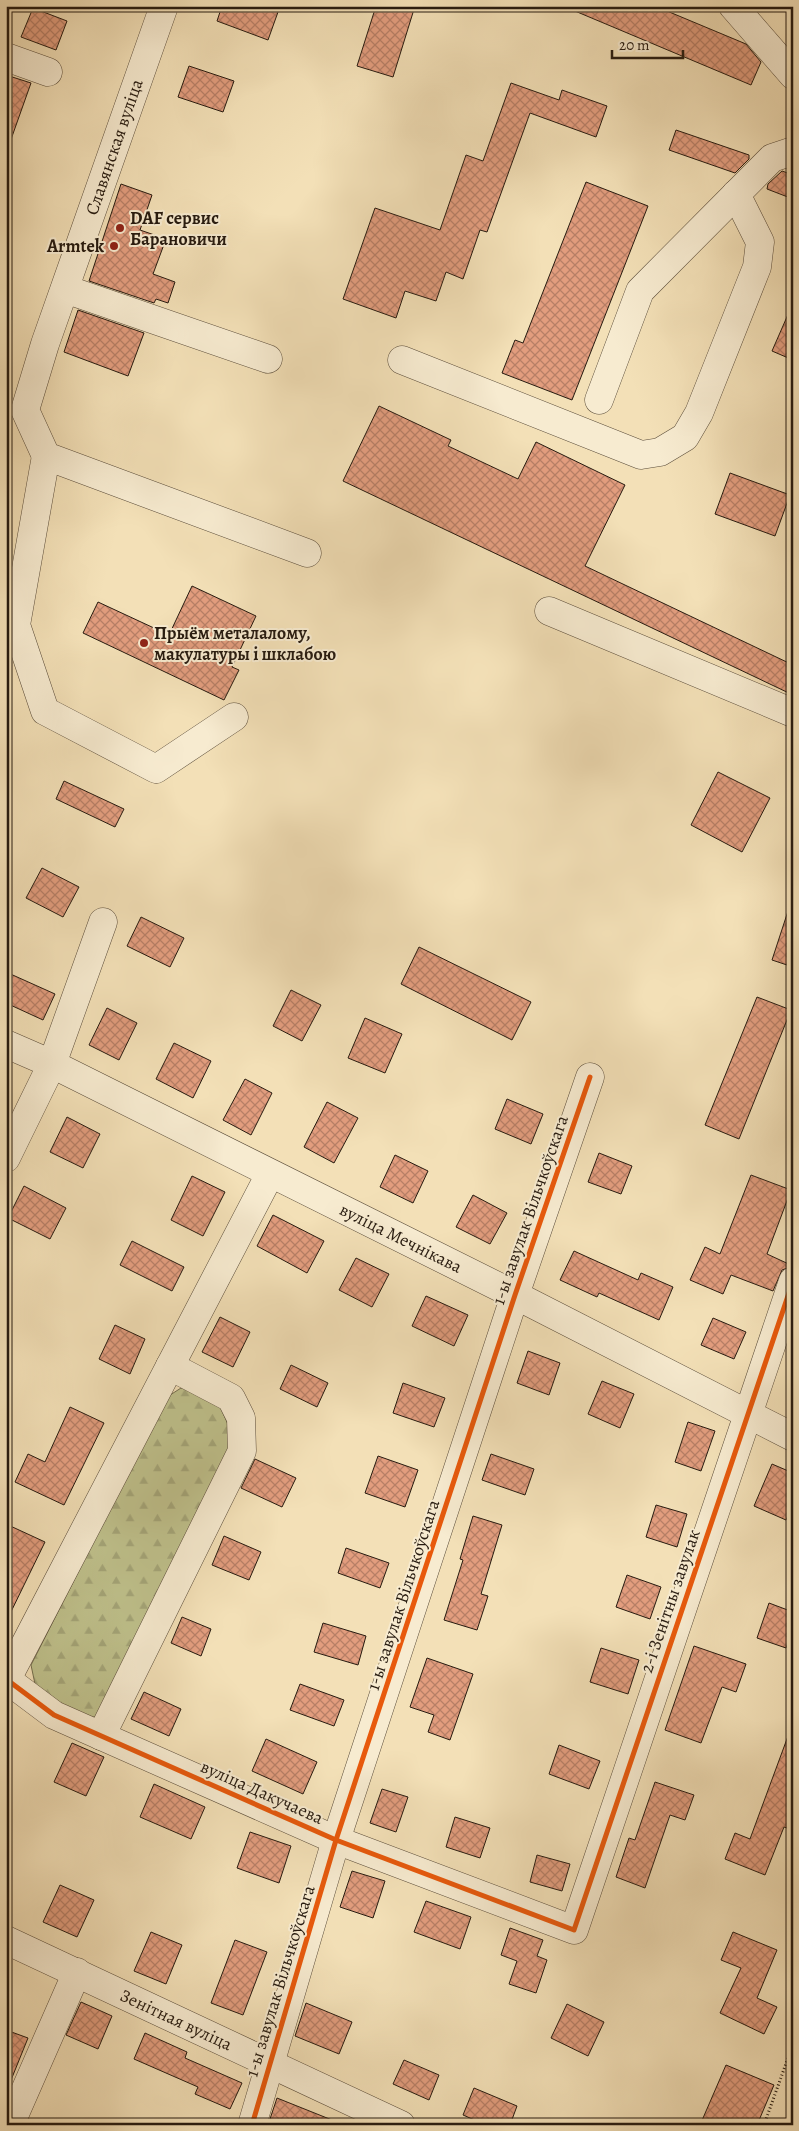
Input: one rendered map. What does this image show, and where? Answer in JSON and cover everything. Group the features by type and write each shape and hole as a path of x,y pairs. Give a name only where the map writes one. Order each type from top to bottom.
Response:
{"street":[{"name":"Славянская вуліца","path":"46,456 25,410 45,344 164,6"},
{"path":"733,6 793,75"},
{"path":"6,57 48,72"},
{"path":"599,400 640,291 772,158 793,150"},
{"path":"402,360 642,455 660,452 685,437 699,413 757,267 760,242 736,194"},
{"path":"65,288 268,359"},
{"path":"234,717 156,769 45,711 16,625 46,456 307,554"},
{"path":"549,611 793,713"},
{"path":"6,1158 52,1064 103,922"},
{"name":"вуліца Мечнікава","path":"6,1044 52,1064 515,1296 793,1438"},
{"name":"1-ы завулак Вільчкоўскага","path":"252,2125 269,2062 336,1840 515,1296 590,1077"},
{"path":"6,1679 270,1174"},
{"name":"2-і Зенітны завулак","path":"574,1930 793,1281"},
{"path":"101,1736 242,1450 242,1418 231,1398 170,1366"},
{"name":"вуліца Дакучаева","path":"6,1679 54,1715 336,1840 574,1930"},
{"name":"Зенітная вуліца","path":"6,1940 401,2125"},
{"path":"10,2125 77,1972"}],"path":[{"path":"764,2125 793,2044"}],"green space":[{"path":"181,1388 200,1393 220,1406 233,1436 227,1459 98,1717 80,1715 64,1707 35,1684 31,1665 167,1397"}],"building":[{"path":"222,6 263,6 278,12 268,40 217,21"},
{"path":"376,6 415,6 393,77 357,66"},
{"path":"563,6 655,6 746,44 761,62 751,85"},
{"path":"33,8 67,21 56,50 21,37"},
{"path":"189,66 234,81 223,112 178,97"},
{"path":"6,75 31,83 9,145 6,144"},
{"path":"511,83 559,100 562,90 607,106 596,137 530,113 487,232 480,230 463,279 446,272 436,301 405,291 396,318 343,299 375,208 440,230 466,155 483,161"},
{"path":"676,130 749,155 749,159 735,173 669,150"},
{"path":"782,171 793,175 793,199 767,189 768,184"},
{"path":"586,182 648,206 572,400 502,373 515,340 523,343"},
{"path":"121,184 152,195 140,230 166,239 153,274 175,282 168,303 156,299 154,303 89,281"},
{"path":"793,303 793,360 772,351"},
{"path":"78,310 144,333 128,376 64,352"},
{"path":"379,406 451,440 448,446 518,479 536,442 625,485 585,566 793,665 793,695 343,481"},
{"path":"730,473 790,495 775,536 715,514"},
{"name":"Прыём металалому, макулатуры і шклабою","path":"192,586 256,616 232,667 239,670 224,700 83,633 98,602 169,635"},
{"path":"718,772 770,798 742,852 691,825"},
{"path":"64,781 124,809 115,827 56,799"},
{"path":"42,868 79,887 63,917 26,898"},
{"path":"789,908 793,909 793,967 772,960"},
{"path":"141,917 184,938 170,967 127,946"},
{"path":"419,947 531,1002 512,1040 401,984"},
{"path":"6,972 55,994 43,1020 6,1003"},
{"path":"291,990 321,1005 302,1041 273,1026"},
{"path":"757,997 791,1010 739,1139 705,1125"},
{"path":"107,1008 137,1023 119,1060 89,1045"},
{"path":"365,1018 402,1034 385,1073 348,1058"},
{"path":"174,1043 211,1061 193,1098 156,1079"},
{"path":"245,1079 272,1093 251,1135 223,1120"},
{"path":"507,1099 543,1114 531,1144 495,1129"},
{"path":"327,1102 358,1118 334,1163 304,1147"},
{"path":"67,1117 100,1134 83,1168 50,1152"},
{"path":"599,1153 632,1166 621,1194 588,1182"},
{"path":"395,1155 428,1171 413,1203 380,1187"},
{"path":"751,1175 791,1190 767,1254 793,1266 782,1270 773,1291 731,1275 723,1294 690,1280 705,1247 720,1254"},
{"path":"192,1176 225,1192 203,1236 171,1220"},
{"path":"24,1186 66,1208 50,1239 8,1218"},
{"path":"473,1195 507,1213 490,1244 456,1227"},
{"path":"273,1215 324,1241 307,1273 257,1246"},
{"path":"132,1241 184,1267 172,1291 120,1265"},
{"path":"574,1251 638,1280 641,1273 673,1287 659,1320 599,1293 597,1297 560,1280"},
{"path":"356,1258 389,1274 372,1307 339,1290"},
{"path":"426,1296 468,1315 454,1346 412,1326"},
{"path":"220,1317 250,1332 233,1367 202,1352"},
{"path":"713,1318 746,1332 734,1359 701,1345"},
{"path":"115,1325 145,1339 130,1374 99,1359"},
{"path":"528,1351 560,1363 549,1395 517,1383"},
{"path":"291,1365 328,1383 317,1407 280,1389"},
{"path":"602,1381 634,1394 620,1428 588,1414"},
{"path":"403,1383 445,1398 434,1427 393,1413"},
{"path":"70,1407 104,1423 64,1505 15,1482 28,1454 45,1462"},
{"path":"688,1422 715,1431 701,1471 675,1462"},
{"path":"491,1454 534,1469 525,1495 482,1480"},
{"path":"378,1456 418,1470 405,1507 365,1493"},
{"path":"255,1459 296,1478 282,1507 241,1488"},
{"path":"772,1464 793,1473 793,1504 786,1520 754,1506"},
{"path":"656,1505 687,1514 677,1547 646,1537"},
{"path":"473,1516 502,1525 481,1594 488,1596 477,1630 444,1620 463,1560 460,1559"},
{"path":"6,1524 45,1542 6,1622"},
{"path":"224,1536 261,1552 249,1580 212,1565"},
{"path":"346,1548 389,1563 380,1588 338,1573"},
{"path":"627,1575 661,1587 650,1619 616,1607"},
{"path":"769,1603 793,1612 793,1629 786,1648 757,1638"},
{"path":"182,1617 211,1629 201,1656 171,1643"},
{"path":"323,1623 366,1636 358,1665 314,1652"},
{"path":"694,1646 746,1664 736,1692 722,1687 701,1743 665,1730"},
{"path":"601,1648 639,1660 628,1694 590,1682"},
{"path":"427,1658 473,1674 450,1740 428,1732 434,1715 410,1707"},
{"path":"300,1684 344,1700 334,1726 290,1710"},
{"path":"144,1692 181,1709 169,1736 131,1719"},
{"path":"791,1728 793,1728 793,1830 784,1827 765,1875 725,1859 735,1833 750,1839"},
{"path":"266,1739 317,1762 303,1794 252,1771"},
{"path":"72,1743 104,1757 86,1796 54,1782"},
{"path":"559,1745 600,1761 589,1789 549,1774"},
{"path":"655,1782 694,1795 685,1820 670,1815 645,1888 616,1877 629,1838 635,1840"},
{"path":"154,1784 205,1807 191,1839 140,1817"},
{"path":"382,1789 408,1797 396,1832 370,1823"},
{"path":"455,1817 490,1828 480,1858 446,1847"},
{"path":"250,1832 291,1846 279,1883 237,1868"},
{"path":"537,1855 570,1864 562,1891 530,1882"},
{"path":"352,1871 385,1881 373,1918 340,1907"},
{"path":"60,1885 94,1900 77,1937 43,1922"},
{"path":"426,1901 471,1917 460,1949 414,1932"},
{"path":"510,1928 543,1940 537,1956 547,1960 536,1993 509,1984 517,1961 501,1955"},
{"path":"151,1932 182,1945 166,1984 134,1971"},
{"path":"733,1932 777,1950 757,1998 777,2007 764,2034 720,2013 741,1968 721,1960"},
{"path":"235,1940 267,1952 243,2015 211,2003"},
{"path":"81,2002 112,2016 98,2049 66,2035"},
{"path":"306,2003 352,2022 339,2054 295,2036"},
{"path":"567,2004 604,2022 588,2056 551,2038"},
{"path":"6,2030 28,2038 7,2090 6,2090"},
{"path":"145,2033 187,2052 185,2058 242,2083 230,2109 195,2094 198,2087 134,2059"},
{"path":"404,2060 439,2075 429,2100 393,2084"},
{"path":"726,2065 774,2085 757,2125 700,2125"},
{"path":"474,2088 517,2106 510,2125 486,2125 463,2115"},
{"path":"277,2098 342,2124 342,2125 268,2125"}],"cycle path":[{"path":"252,2125 336,1840 515,1295 590,1077"},
{"path":"6,1679 54,1715 336,1840 574,1930 793,1281"}],"place":[{"name":"DAF сервис Барановичи","path":"120,228"},
{"name":"Armtek","path":"114,246"},
{"name":"Прыём металалому, макулатуры і шклабою","path":"144,643"}]}
